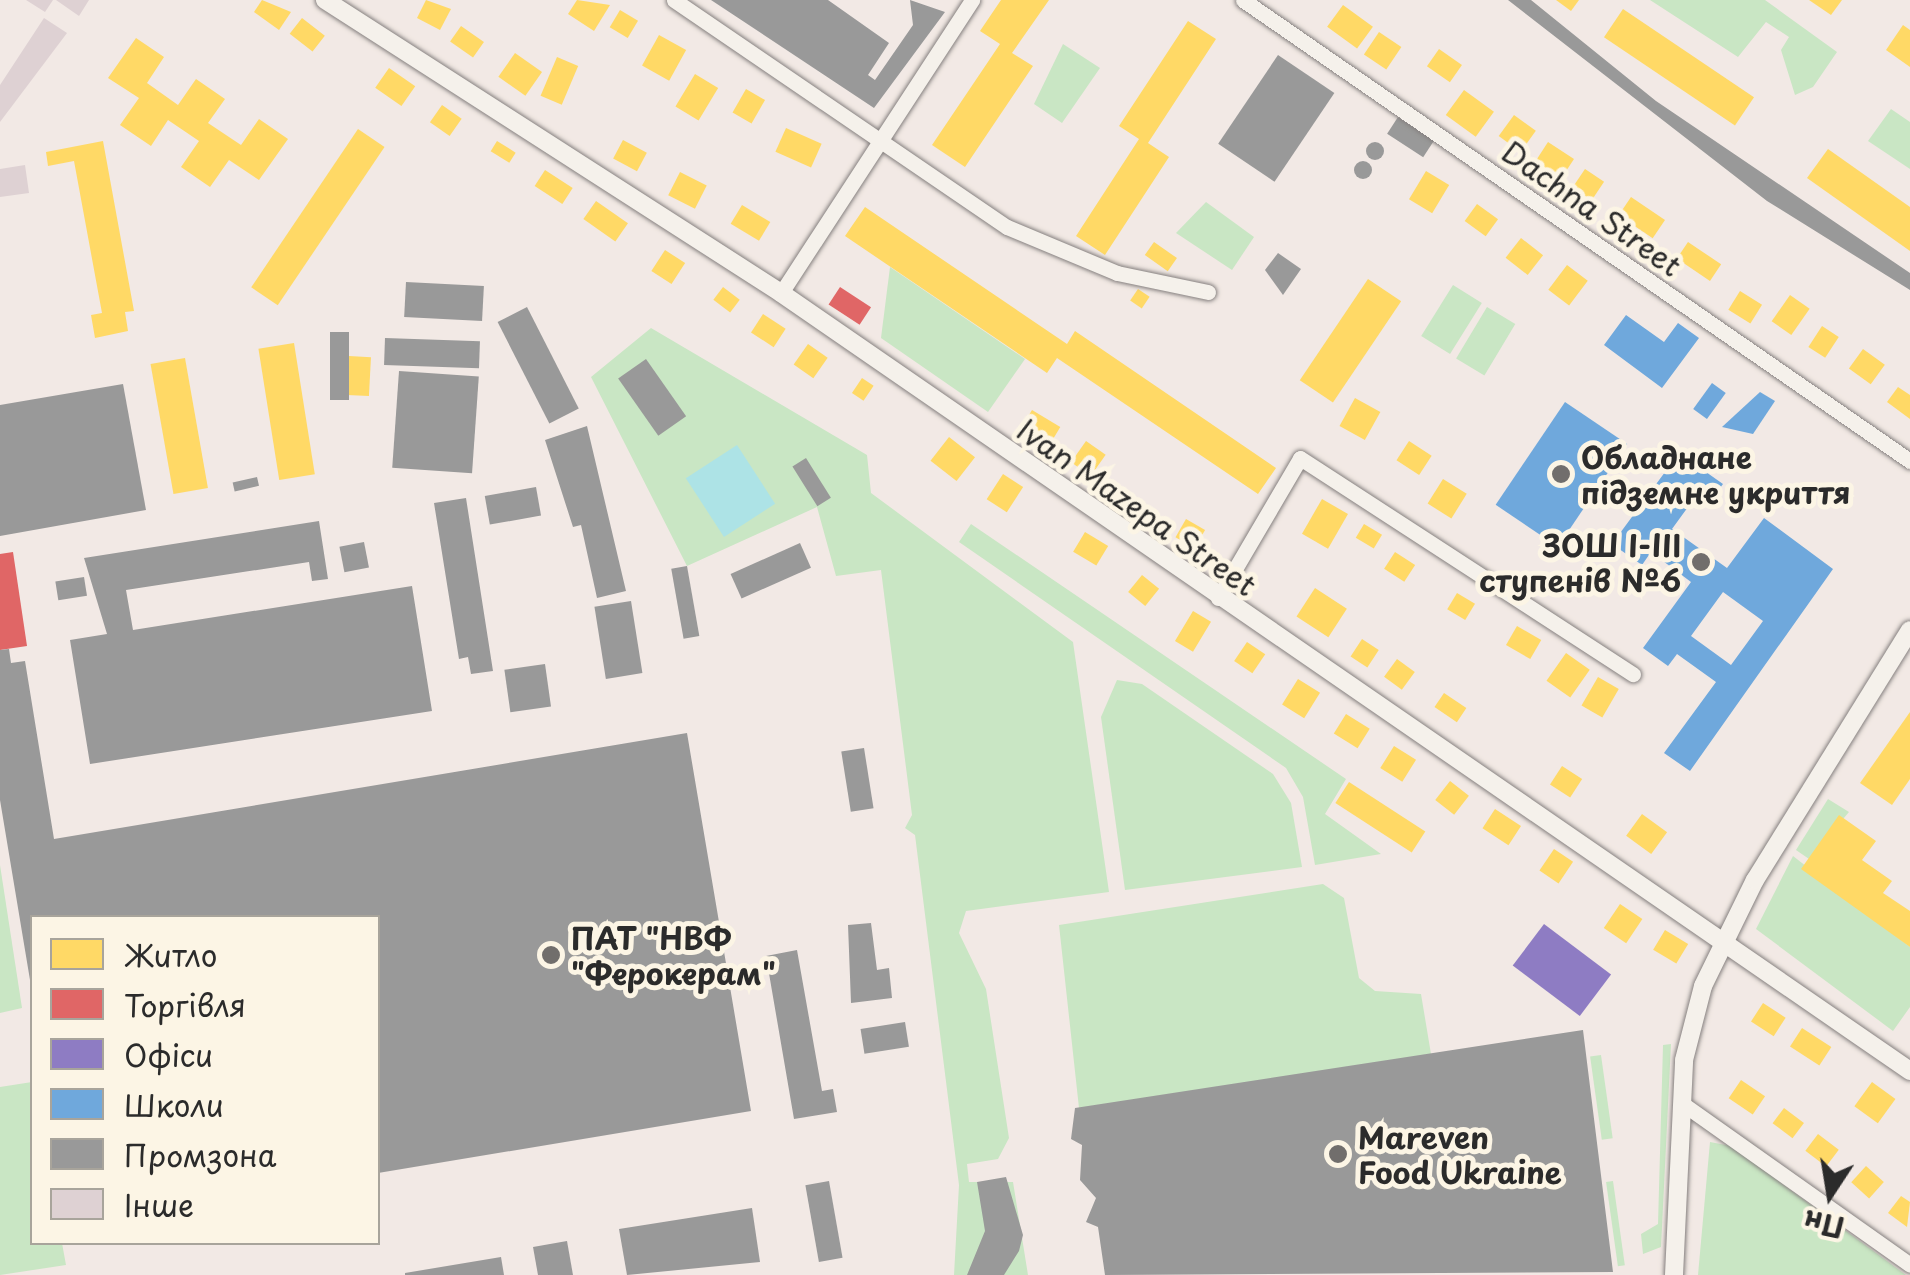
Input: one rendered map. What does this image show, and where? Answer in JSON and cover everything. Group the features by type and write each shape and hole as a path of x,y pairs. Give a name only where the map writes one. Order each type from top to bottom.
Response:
{"street":[{"name":"Ivan Mazepa Street","path":"325,0 781,293 1218,598 1910,1071"},
{"path":"674,0 878,142 1020,233 1118,273 1208,292"},
{"path":"781,293 972,0"},
{"name":"Dachna Street","path":"1243,0 1910,460"},
{"path":"1218,598 1300,458 1632,674"},
{"path":"1674,1275 1683,1104 1692,1021 1723,941 1910,630"},
{"path":"1683,1104 1910,1265"}],"green space":[{"path":"1650,0 1765,0 1837,52 1813,87 1795,95 1781,50 1789,37 1766,22 1738,57"},
{"path":"1063,44 1100,68 1062,123 1034,104"},
{"path":"1891,109 1910,122 1910,169 1868,141"},
{"path":"1206,202 1254,237 1232,270 1176,233"},
{"path":"890,267 1025,359 988,412 881,338"},
{"path":"1453,285 1482,303 1450,354 1421,336"},
{"path":"1487,307 1515,324 1484,375 1456,358"},
{"path":"651,328 867,455 871,493 1073,642 1109,892 966,911 959,933 986,989 1009,1138 998,1159 967,1164 969,1182 1013,1182 1028,1275 954,1275 959,1185 915,835 905,828 912,815 881,570 836,576 817,507 687,566 591,377"},
{"path":"971,524 1346,779 1325,814 1381,854 1315,865 1303,797 1286,768 959,542"},
{"path":"1117,680 1142,684 1273,774 1291,803 1302,867 1125,890 1101,717"},
{"path":"1828,799 1849,812 1809,859 1796,850"},
{"path":"1793,856 1910,947 1910,1007 1893,1031 1756,929"},
{"path":"0,865 22,1008 0,1013"},
{"path":"1323,884 1344,898 1359,978 1375,991 1421,994 1431,1054 1079,1108 1059,925"},
{"path":"1671,1044 1661,1247 1643,1254 1641,1234 1658,1224 1663,1045"},
{"path":"1601,1055 1613,1138 1602,1140 1590,1057"},
{"path":"30,1082 30,1245 62,1245 66,1265 0,1275 0,1087"},
{"path":"1710,1142 1731,1146 1906,1275 1698,1275"},
{"path":"1613,1181 1625,1265 1618,1266 1606,1182"}],"water":[{"path":"737,445 775,504 724,537 686,478"}],"building: Житло":[{"path":"262,0 291,12 279,30 254,12"},
{"path":"426,0 451,9 440,30 417,18"},
{"path":"577,0 610,5 594,31 568,14"},
{"path":"1001,0 1049,0 1012,53 1033,66 965,167 932,145 1000,44 980,31"},
{"path":"1556,0 1579,0 1571,11"},
{"path":"1809,0 1842,0 1831,15"},
{"path":"1343,5 1373,27 1357,49 1327,27"},
{"path":"1623,9 1754,97 1735,126 1604,37"},
{"path":"620,10 638,21 628,38 610,27"},
{"path":"302,18 325,36 313,52 290,34"},
{"path":"1188,21 1216,39 1148,143 1169,157 1105,255 1076,236 1139,139 1119,126"},
{"path":"1903,25 1910,30 1910,67 1886,50"},
{"path":"461,26 484,42 473,58 450,42"},
{"path":"1379,32 1401,47 1386,69 1364,54"},
{"path":"659,35 686,50 669,81 642,66"},
{"path":"136,38 164,57 147,83 178,105 196,79 225,99 208,123 241,145 259,119 288,139 259,180 229,160 210,187 181,167 199,141 168,120 151,146 120,125 139,98 108,78"},
{"path":"1439,49 1462,65 1450,82 1427,66"},
{"path":"515,53 542,72 525,96 498,77"},
{"path":"557,57 578,66 562,105 541,96"},
{"path":"389,68 415,86 401,106 375,88"},
{"path":"695,74 718,88 699,120 675,107"},
{"path":"746,89 765,100 752,123 732,112"},
{"path":"1464,90 1494,112 1476,137 1446,115"},
{"path":"442,105 462,119 450,136 430,122"},
{"path":"1514,115 1536,131 1521,152 1499,136"},
{"path":"786,128 822,144 811,168 775,152"},
{"path":"358,129 385,147 278,305 251,287"},
{"path":"623,140 647,153 637,171 613,159"},
{"path":"103,141 134,311 125,312 128,331 95,338 91,315 102,313 74,161 48,166 46,152"},
{"path":"497,141 516,153 509,163 491,151"},
{"path":"1548,142 1574,159 1560,180 1534,163"},
{"path":"1828,149 1910,207 1910,251 1807,178"},
{"path":"1585,169 1604,182 1588,206 1569,193"},
{"path":"545,170 573,188 562,204 535,186"},
{"path":"1426,171 1449,185 1432,213 1409,199"},
{"path":"680,172 707,186 695,209 668,195"},
{"path":"1631,197 1665,220 1653,238 1619,215"},
{"path":"596,201 628,223 615,241 583,219"},
{"path":"1477,204 1498,219 1486,236 1465,221"},
{"path":"742,205 770,222 759,241 731,224"},
{"path":"865,207 1067,344 1075,331 1276,468 1258,494 1057,358 1047,373 845,236"},
{"path":"1521,238 1543,255 1528,275 1506,258"},
{"path":"1154,242 1177,258 1168,271 1145,255"},
{"path":"1688,242 1721,264 1710,281 1677,259"},
{"path":"665,250 685,263 672,284 651,271"},
{"path":"1567,265 1588,281 1569,305 1548,290"},
{"path":"1368,279 1401,301 1333,403 1300,380"},
{"path":"723,287 740,300 730,312 713,300"},
{"path":"1138,289 1150,297 1142,308 1130,301"},
{"path":"1740,291 1762,305 1750,323 1728,310"},
{"path":"1790,295 1810,309 1791,335 1772,321"},
{"path":"763,314 786,329 774,347 751,332"},
{"path":"1822,326 1839,337 1825,358 1808,347"},
{"path":"294,343 315,474 279,480 258,349"},
{"path":"808,344 828,358 813,378 794,364"},
{"path":"1863,349 1885,365 1871,384 1849,368"},
{"path":"349,356 371,357 369,396 347,395"},
{"path":"185,358 208,488 173,494 151,364"},
{"path":"862,378 874,386 864,401 852,393"},
{"path":"1898,387 1910,395 1910,419 1887,402"},
{"path":"1355,398 1380,412 1365,440 1339,426"},
{"path":"1032,410 1060,427 1048,447 1020,430"},
{"path":"949,437 975,457 957,481 931,461"},
{"path":"1086,441 1106,455 1091,476 1071,462"},
{"path":"1409,441 1432,456 1419,475 1396,460"},
{"path":"1003,474 1023,487 1007,512 987,499"},
{"path":"1443,479 1467,494 1451,518 1428,504"},
{"path":"1322,499 1348,514 1328,549 1302,534"},
{"path":"1186,519 1205,530 1195,548 1176,537"},
{"path":"1364,524 1382,535 1374,549 1356,538"},
{"path":"1085,532 1108,546 1096,566 1073,552"},
{"path":"1395,552 1415,565 1404,582 1384,569"},
{"path":"1142,575 1159,589 1145,606 1128,592"},
{"path":"1315,588 1347,609 1328,637 1296,617"},
{"path":"1457,593 1475,604 1465,620 1447,609"},
{"path":"1193,611 1211,622 1193,652 1175,641"},
{"path":"1517,626 1541,640 1530,659 1506,645"},
{"path":"1362,639 1379,650 1367,668 1351,657"},
{"path":"1247,642 1265,654 1252,673 1234,661"},
{"path":"1566,653 1590,670 1570,697 1546,681"},
{"path":"1397,659 1415,672 1402,690 1384,677"},
{"path":"1598,677 1619,689 1602,718 1582,706"},
{"path":"1298,679 1320,693 1304,718 1282,704"},
{"path":"1444,693 1466,708 1457,722 1434,707"},
{"path":"1910,712 1910,779 1892,805 1860,783"},
{"path":"1346,714 1370,729 1358,748 1334,734"},
{"path":"1394,746 1416,760 1402,782 1380,768"},
{"path":"1562,766 1582,779 1570,798 1550,784"},
{"path":"1450,781 1469,796 1454,815 1435,800"},
{"path":"1349,782 1425,832 1412,853 1335,803"},
{"path":"1495,809 1521,826 1508,845 1482,828"},
{"path":"1642,814 1667,832 1651,854 1626,836"},
{"path":"1839,815 1876,841 1862,860 1892,881 1883,893 1910,911 1910,947 1801,869"},
{"path":"1554,849 1573,862 1559,883 1539,871"},
{"path":"1620,904 1642,919 1626,943 1604,928"},
{"path":"1665,930 1688,944 1676,964 1653,950"},
{"path":"1763,1003 1786,1018 1774,1036 1751,1021"},
{"path":"1802,1028 1831,1047 1819,1066 1790,1046"},
{"path":"1741,1080 1765,1096 1753,1114 1729,1098"},
{"path":"1872,1082 1895,1099 1878,1123 1854,1106"},
{"path":"1784,1108 1804,1123 1793,1138 1773,1123"},
{"path":"1818,1134 1839,1150 1826,1166 1805,1151"},
{"path":"1866,1166 1884,1182 1869,1198 1851,1182"},
{"path":"1901,1196 1910,1202 1907,1227 1888,1213"}],"building: Торгівля":[{"path":"840,287 871,307 860,325 829,305"},
{"path":"13,552 27,646 0,650 0,554"}],"building: Офіси":[{"path":"1544,924 1611,975 1580,1016 1513,966"}],"building: Школи":[{"path":"1626,315 1664,342 1678,323 1699,338 1662,388 1604,345"},
{"path":"1712,383 1726,393 1707,419 1693,409"},
{"path":"1760,392 1775,401 1753,434 1722,427"},
{"name":"Обладнане підземне укриття","path":"1565,402 1627,444 1558,547 1496,505"},
{"path":"1679,453 1723,484 1708,504 1696,496 1672,529 1727,568 1764,518 1833,569 1690,771 1664,753 1716,682 1677,654 1668,666 1643,648 1691,582 1651,552 1642,565 1612,544","holes":["1723,592 1763,621 1731,665 1691,636"]}],"building: Промзона":[{"path":"711,0 828,0 889,43 868,75 875,80 913,25 910,0 945,12 874,108"},
{"path":"1508,0 1531,0 1656,101 1910,273 1910,290 1767,201"},
{"path":"1278,55 1334,93 1275,182 1218,144"},
{"path":"1398,117 1434,140 1423,157 1387,134"},
{"path":"1375,142 1384,151 1375,160 1366,151"},
{"path":"1363,161 1372,170 1363,179 1354,170"},
{"path":"1278,253 1301,269 1283,295 1265,270"},
{"path":"406,282 484,286 482,321 404,317"},
{"path":"527,307 579,409 549,424 498,322"},
{"path":"330,332 349,332 349,400 330,400"},
{"path":"385,338 480,341 479,368 384,365"},
{"path":"646,359 686,416 658,436 618,379"},
{"path":"399,371 479,377 472,473 392,468"},
{"path":"123,384 146,510 0,536 0,405"},
{"path":"587,426 626,591 597,598 581,525 573,527 545,440"},
{"path":"806,458 831,498 817,506 792,466"},
{"path":"257,477 259,486 235,491 233,483"},
{"path":"536,487 541,516 490,525 485,496"},
{"path":"466,498 493,671 471,674 468,657 459,659 434,503"},
{"path":"319,521 328,579 312,581 309,562 126,590 133,630 412,586 432,711 90,764 70,640 107,634 84,558"},
{"path":"364,542 369,568 344,572 339,547"},
{"path":"800,543 811,568 742,599 731,574"},
{"path":"687,566 699,636 684,639 671,569"},
{"path":"84,577 87,596 58,600 55,582"},
{"path":"631,601 642,673 606,679 594,607"},
{"name":"ПАТ \"НВФ \"Ферокерам\"","path":"9,649 11,663 25,661 54,839 687,733 751,1111 380,1173 380,915 30,915 30,980 0,800 0,650"},
{"path":"545,664 551,707 510,712 504,670"},
{"path":"864,748 874,808 851,812 841,752"},
{"path":"871,923 877,970 889,968 892,998 851,1003 848,925"},
{"path":"797,950 822,1091 833,1089 837,1112 794,1119 766,956"},
{"path":"905,1022 909,1047 864,1054 861,1029"},
{"name":"Mareven Food Ukraine","path":"1583,1030 1613,1272 1105,1275 1098,1227 1086,1222 1096,1198 1080,1180 1082,1145 1071,1139 1075,1108"},
{"path":"1006,1177 1023,1235 1019,1251 1004,1275 967,1275 985,1231 977,1182"},
{"path":"829,1181 843,1258 819,1262 805,1185"},
{"path":"752,1208 760,1262 627,1275 619,1229"},
{"path":"567,1241 573,1275 538,1275 533,1247"},
{"path":"501,1257 504,1275 405,1275 405,1273"}],"building: Інше":[{"path":"26,0 53,0 45,12"},
{"path":"56,0 89,0 79,16"},
{"path":"44,18 67,33 0,122 0,85"},
{"path":"25,165 29,193 0,197 0,169"}],"place":[{"name":"Обладнане підземне укриття","path":"1561,474"},
{"name":"ЗОШ І-ІІІ ступенів №6","path":"1701,562"},
{"name":"ПАТ \"НВФ \"Ферокерам\"","path":"551,955"},
{"name":"Mareven Food Ukraine","path":"1338,1154"}]}
